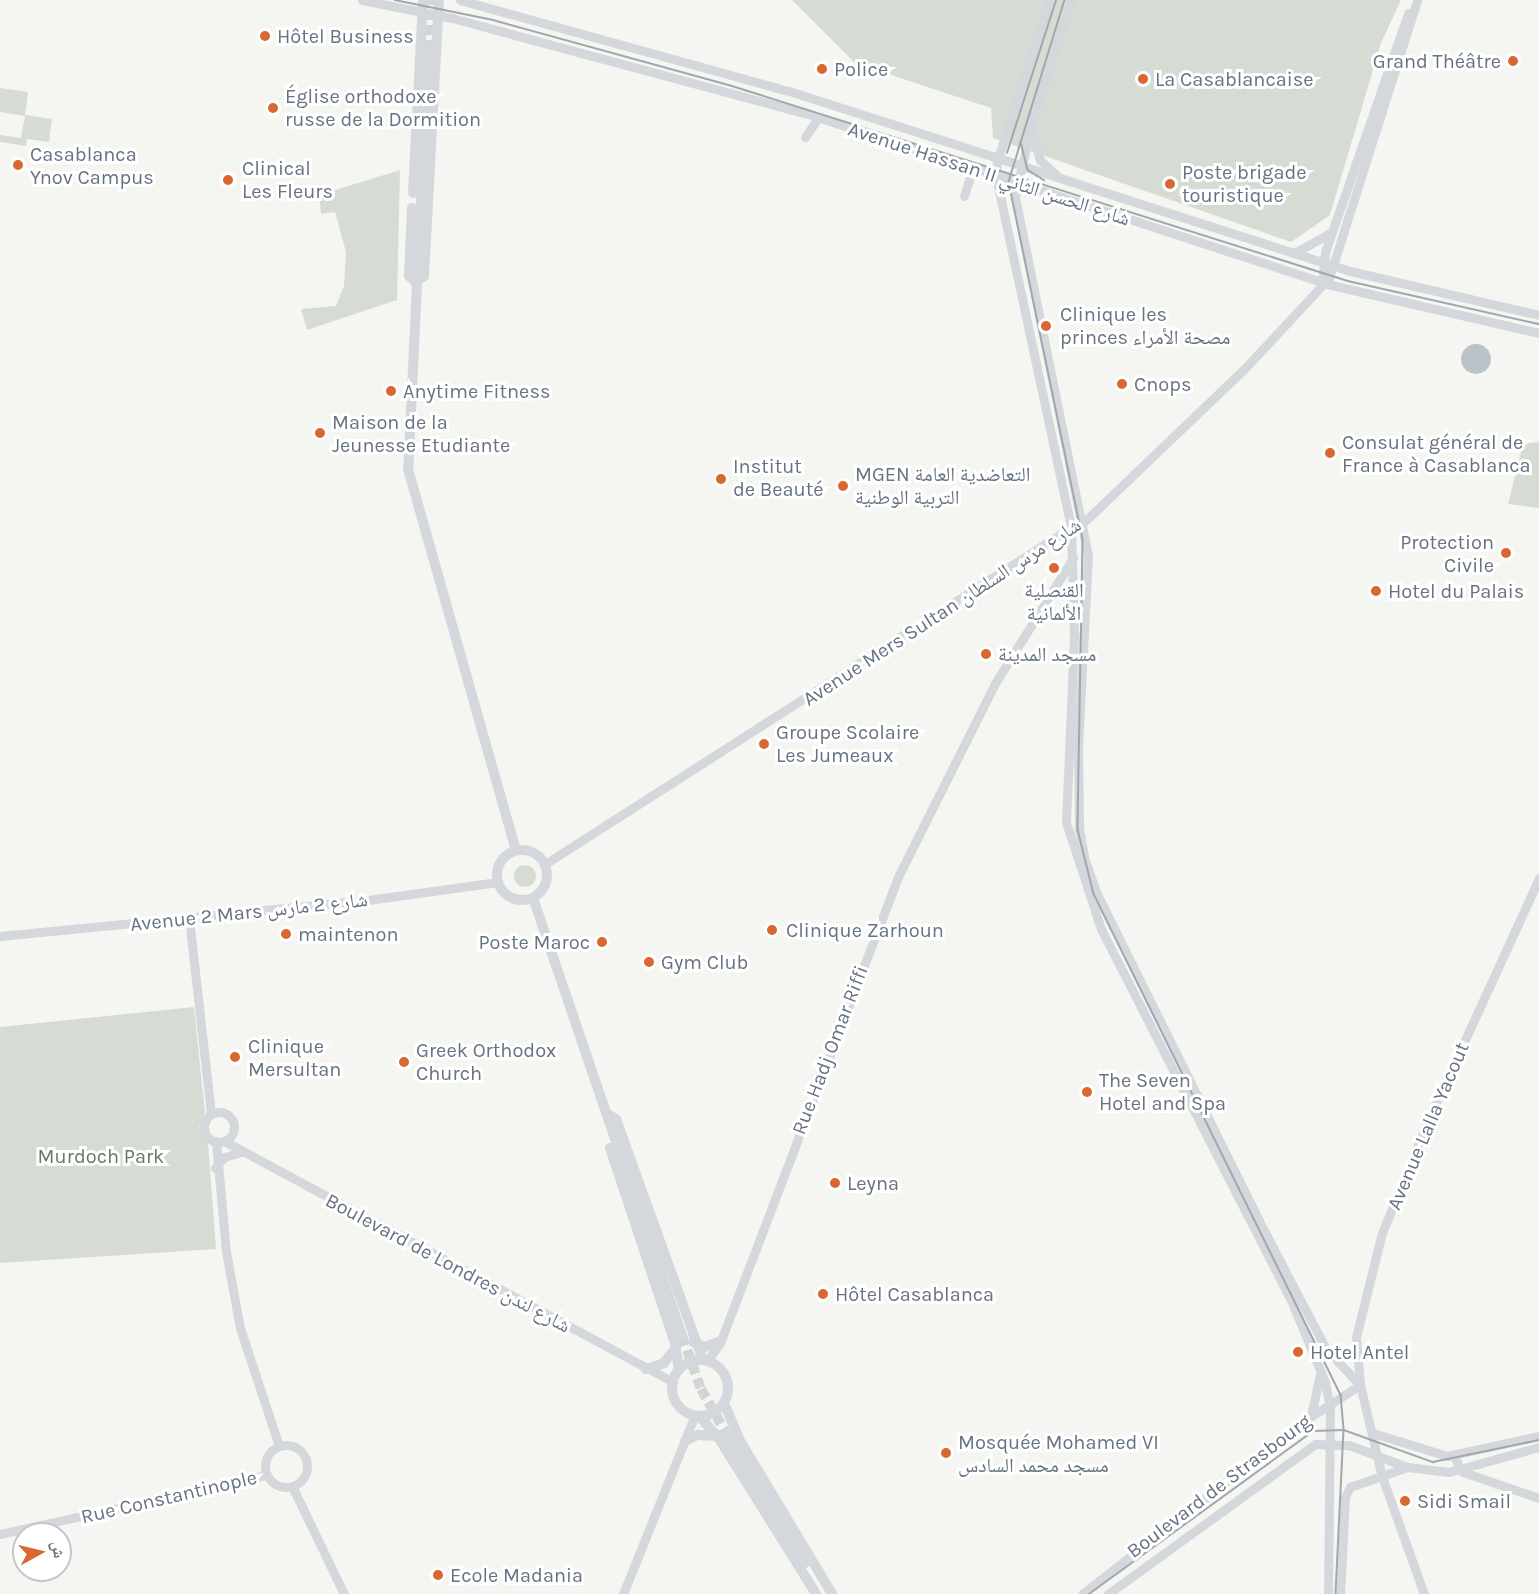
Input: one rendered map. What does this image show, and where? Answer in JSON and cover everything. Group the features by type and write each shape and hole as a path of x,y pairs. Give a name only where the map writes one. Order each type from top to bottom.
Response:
{"main road":[{"name":"Avenue Hassan II شارع الحسن الثاني","path":"362,0 422,14 438,15 818,118 1322,283 1539,333"},
{"path":"416,282 409,276 423,0"},
{"path":"416,282 424,276 439,0"},
{"name":"Avenue Hassan II شارع الحسن الثاني","path":"460,0 789,91 1019,168 1334,266 1539,315"},
{"path":"1050,0 998,161 996,177 1071,528 1073,558 1072,687 1064,804 1078,872 1101,929 1293,1305 1320,1369 1330,1403 1328,1594"},
{"path":"1071,0 1032,121 1016,184 1088,555 1078,798 1087,868 1152,1006 1326,1349 1360,1385"},
{"path":"1322,283 1322,262 1416,0"},
{"name":"Avenue Mers Sultan شارع مرس السلطان","path":"545,864 1071,528 1083,523 1246,367 1322,283 1334,266 1416,0"},
{"path":"428,50 409,476 516,850"},
{"path":"805,137 818,118"},
{"path":"1032,121 1040,160 1068,182"},
{"path":"964,196 972,169"},
{"path":"1294,253 1332,232"},
{"name":"Rue Hadj Omar Riffi","path":"705,1361 721,1341 897,879 945,774 994,684 1073,558"},
{"path":"516,850 531,851 545,864 546,882 533,898 511,898 498,882 501,861 516,850"},
{"name":"Avenue Lalla Yacout","path":"1424,1594 1382,1477 1360,1385 1356,1337 1382,1233 1425,1125 1539,878"},
{"name":"Avenue 2 Mars شارع 2 مارس","path":"0,936 189,918 498,882"},
{"path":"533,898 682,1336"},
{"path":"189,918 212,1113 204,1129 220,1142"},
{"path":"212,1113 222,1112 232,1120 233,1132 220,1142 215,1168 240,1328 279,1446"},
{"path":"606,1113 616,1119 693,1342 705,1361 727,1380 724,1403 739,1439 832,1594"},
{"path":"606,1113 602,1124 676,1347 679,1370 673,1383 678,1405 722,1435 824,1594"},
{"name":"Boulevard de Londres شارع لندن","path":"220,1142 673,1383"},
{"path":"215,1168 224,1157 241,1152"},
{"path":"693,1342 705,1347 721,1341"},
{"path":"646,1369 664,1363 676,1347"},
{"path":"679,1370 705,1361"},
{"path":"1310,1417 1318,1400 1320,1369"},
{"name":"Boulevard de Strasbourg","path":"1082,1594 1310,1417 1360,1385"},
{"path":"697,1416 716,1412 724,1403"},
{"path":"623,1594 697,1416"},
{"path":"1373,1433 1431,1454 1453,1455 1539,1436"},
{"path":"685,1441 698,1435 722,1435"},
{"path":"722,1435 816,1594"},
{"name":"Boulevard de Strasbourg","path":"1108,1594 1315,1444 1329,1442 1407,1467 1440,1473 1459,1469"},
{"path":"279,1446 296,1447 306,1461 305,1475 292,1486 277,1484 267,1475 267,1458 279,1446"},
{"path":"1459,1469 1539,1447"},
{"path":"1453,1455 1459,1469 1539,1498"},
{"path":"1480,1478 1481,1462"},
{"path":"1340,1594 1346,1493 1407,1467"},
{"name":"Rue Constantinople","path":"0,1534 267,1475"},
{"path":"292,1486 344,1594"}],"green space":[{"path":"792,0 1401,0 1381,43 1330,215 1291,242 993,138 991,108 855,63"},
{"path":"0,88 28,92 25,115 52,119 49,142 27,139 26,146 0,142 0,135 21,138 25,116 0,112"},
{"path":"400,170 397,300 307,330 301,309 336,306 344,286 346,252 335,212 321,214 319,195"},
{"path":"1539,442 1539,508 1508,504 1523,444"},
{"path":"525,865 535,872 536,876 529,886 525,887 515,880 514,876 521,866"},
{"name":"Murdoch Park","path":"194,1007 205,1113 199,1128 208,1143 216,1249 0,1263 0,1027"}],"shaded area":[{"path":"1476,344 1482,345 1490,353 1490,365 1482,373 1476,374 1470,373 1462,365 1461,359 1462,353 1470,345"}],"tunnel":[{"path":"428,50 432,0"},
{"path":"682,1336 701,1389 726,1433"}],"tram line":[{"path":"395,0 493,20 729,85 1348,281 1539,324"},
{"path":"1007,153 1056,0"},
{"path":"1065,0 1009,182 1083,540 1078,830 1094,894 1341,1395 1344,1430 1336,1594"},
{"path":"1021,142 1028,170 1044,180"},
{"path":"1089,1594 1313,1431 1344,1430 1433,1462 1539,1440"}],"place":[{"name":"Hôtel Business","path":"265,36"},
{"name":"Grand Théâtre","path":"1513,61"},
{"name":"Police","path":"822,69"},
{"name":"La Casablancaise","path":"1143,79"},
{"name":"Église orthodoxe russe de la Dormition","path":"273,108"},
{"name":"Casablanca Ynov Campus","path":"18,165"},
{"name":"Clinical Les Fleurs","path":"228,180"},
{"name":"Poste brigade touristique","path":"1170,184"},
{"name":"Clinique les princes مصحة الأمراء","path":"1046,326"},
{"name":"Cnops","path":"1122,384"},
{"name":"Anytime Fitness","path":"391,391"},
{"name":"Maison de la Jeunesse Etudiante","path":"320,433"},
{"name":"Consulat général de France à Casablanca","path":"1330,453"},
{"name":"Institut de Beauté","path":"721,479"},
{"name":"MGEN التعاضدية العامة التربية الوطنية","path":"843,486"},
{"name":"Protection Civile","path":"1506,553"},
{"name":"القنصلية الألمانية","path":"1054,568"},
{"name":"Hotel du Palais","path":"1376,591"},
{"name":"مسجد المدينة","path":"986,654"},
{"name":"Groupe Scolaire Les Jumeaux","path":"764,744"},
{"name":"Clinique Zarhoun","path":"772,930"},
{"name":"maintenon","path":"286,934"},
{"name":"Poste Maroc","path":"602,942"},
{"name":"Gym Club","path":"649,962"},
{"name":"Clinique Mersultan","path":"235,1057"},
{"name":"Greek Orthodox Church","path":"404,1062"},
{"name":"The Seven Hotel and Spa","path":"1087,1092"},
{"name":"Leyna","path":"835,1183"},
{"name":"Hôtel Casablanca","path":"823,1294"},
{"name":"Hotel Antel","path":"1298,1352"},
{"name":"Mosquée Mohamed VI مسجد محمد السادس","path":"946,1453"},
{"name":"Sidi Smail","path":"1405,1501"},
{"name":"Ecole Madania","path":"438,1575"}]}
